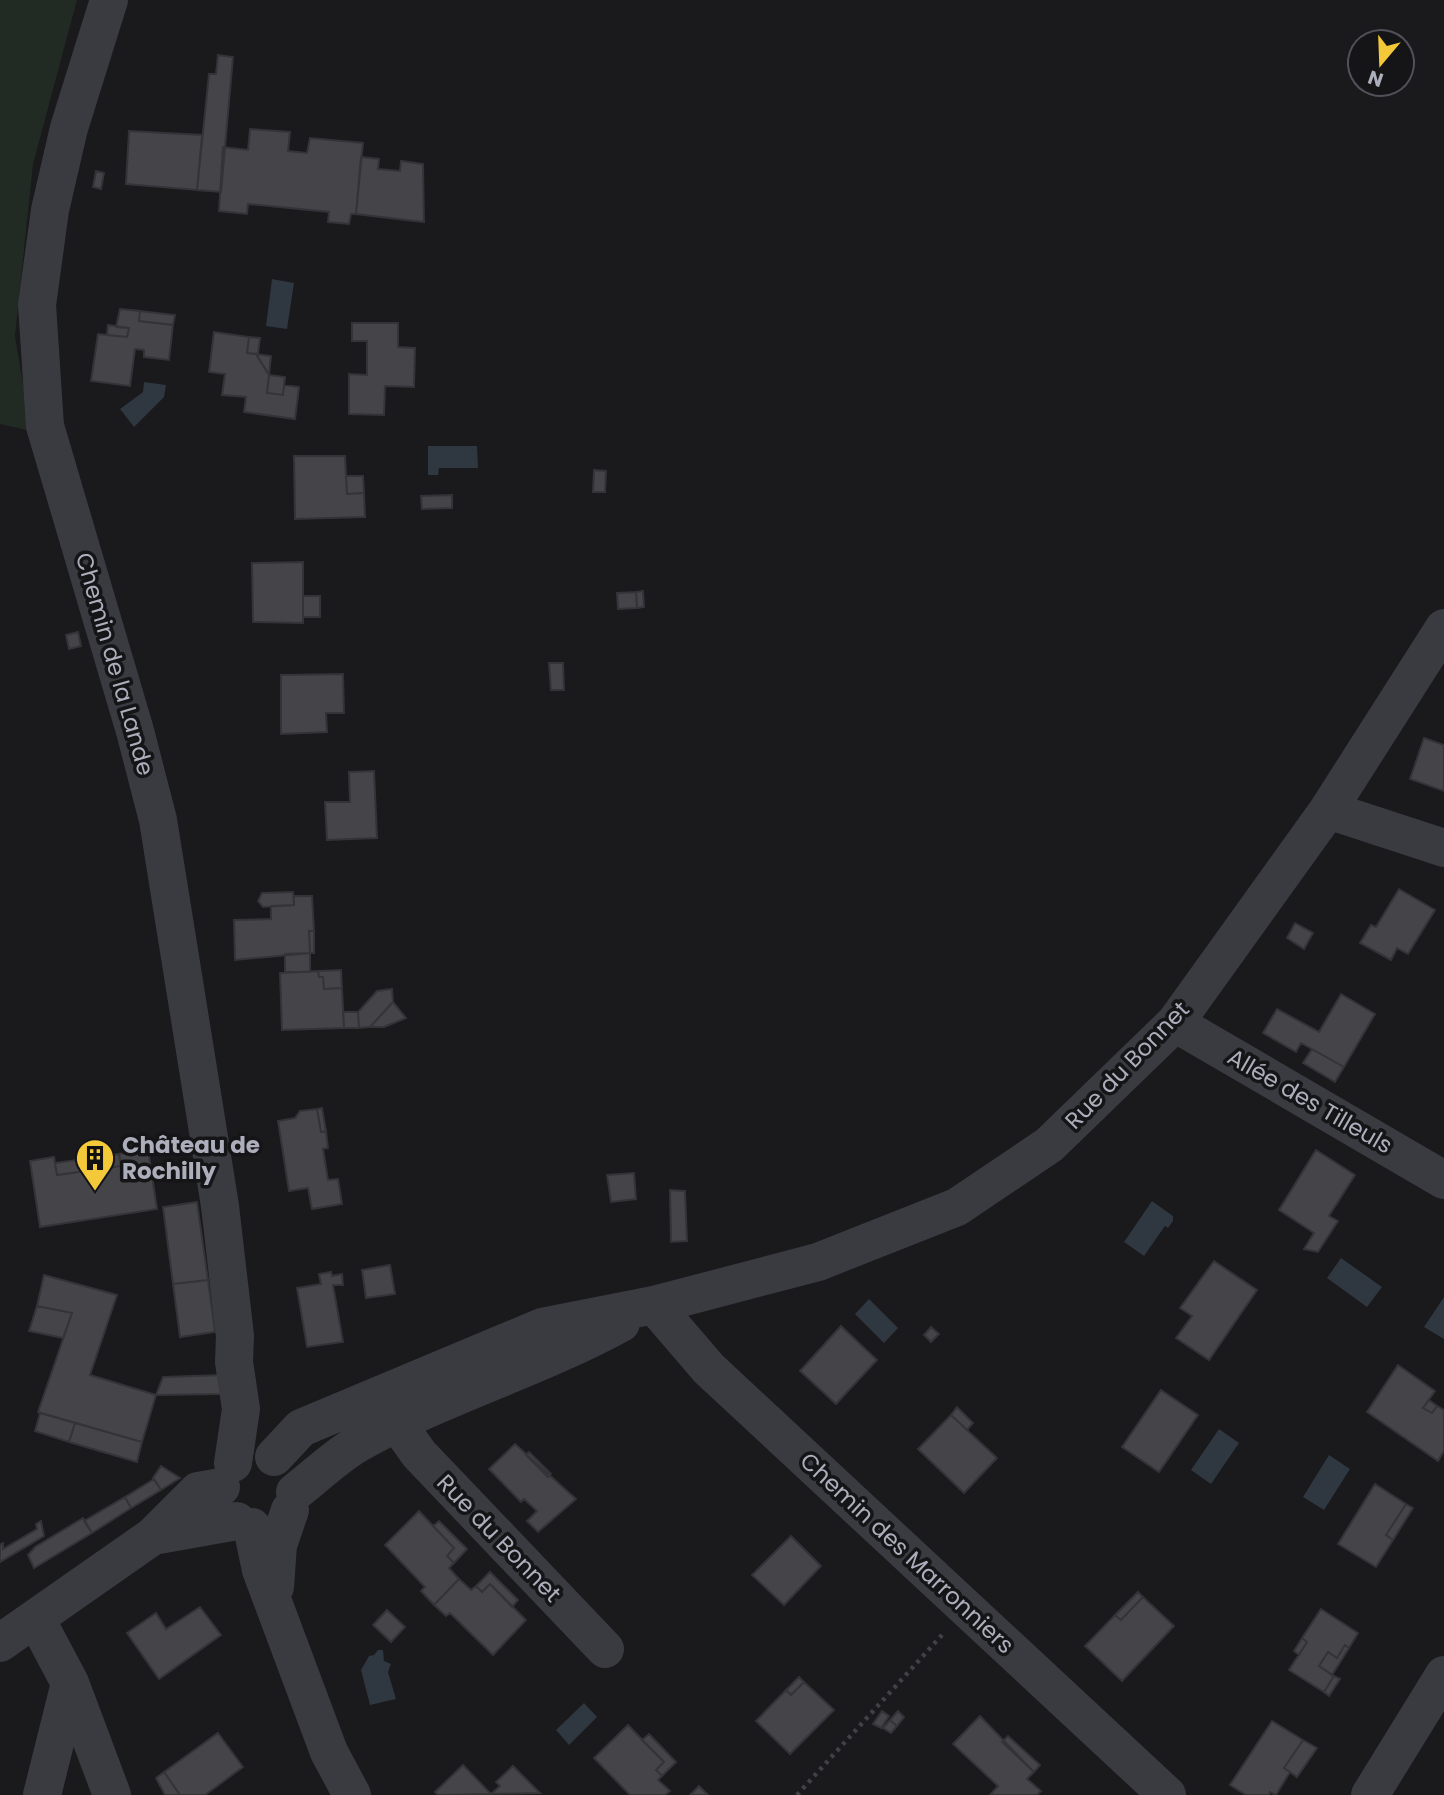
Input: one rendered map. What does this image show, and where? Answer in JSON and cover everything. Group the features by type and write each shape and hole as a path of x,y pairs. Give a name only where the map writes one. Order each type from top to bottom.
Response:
{"street":[{"name":"Chemin de la Lande","path":"109,0 69,128 50,210 37,305 45,426 135,731 158,820 220,1206 236,1336 234,1362 241,1409 236,1499"},
{"name":"Rue du Bonnet","path":"293,1501 356,1445 392,1408 542,1327 654,1305 818,1262 957,1207 1049,1145 1175,1023 1328,810 1444,628"},
{"path":"1328,810 1444,848"},
{"name":"Allée des Tilleuls","path":"1175,1023 1444,1180"},
{"name":"Chemin des Marronniers","path":"654,1305 709,1369 1167,1795"},
{"name":"Chemin de la Lande","path":"236,1336 247,1357 262,1406 286,1421"},
{"name":"Rue du Bonnet","path":"272,1456 286,1421 392,1408"},
{"name":"Rue du Bonnet","path":"392,1408 419,1454 605,1649"},
{"path":"274,1600 278,1545 293,1501 293,1478 286,1466 272,1456 251,1454 236,1499 329,1752 352,1795"},
{"path":"0,1643 153,1536 198,1492 236,1499 274,1524 293,1501"},
{"path":"36,1619 70,1683 112,1795"},
{"path":"1370,1795 1444,1675"},
{"path":"42,1795 70,1683"}],"path":[{"path":"797,1795 966,1608"}],"shaded area":[{"path":"0,0 77,0 33,164 15,336 31,431 0,424"},
{"path":"272,279 294,283 287,329 266,326"},
{"path":"144,382 166,385 164,397 134,427 120,409 143,392"},
{"path":"428,446 477,446 478,468 439,468 438,475 428,475"},
{"path":"1152,1201 1173,1216 1173,1221 1168,1228 1165,1226 1144,1256 1124,1242"},
{"path":"1341,1258 1382,1287 1367,1307 1327,1278"},
{"path":"1444,1297 1444,1339 1424,1327"},
{"path":"869,1299 898,1328 884,1343 855,1314"},
{"path":"1219,1429 1239,1443 1211,1484 1191,1470"},
{"path":"1329,1455 1350,1469 1324,1510 1303,1497"},
{"path":"383,1650 384,1661 391,1664 388,1672 396,1699 370,1705 361,1670 369,1656"},
{"path":"584,1703 597,1717 569,1745 556,1730"}],"building":[{"path":"218,55 233,57 221,192 197,190 209,74 216,74"},
{"path":"250,129 290,132 288,151 307,153 310,138 363,143 356,214 351,214 349,224 328,222 329,212 248,204 247,214 219,211 223,147 248,150"},
{"path":"129,131 202,135 197,190 126,184"},
{"path":"361,157 379,159 378,169 400,171 401,161 423,164 424,222 356,214"},
{"path":"96,171 104,173 101,189 93,187"},
{"path":"120,309 140,311 139,321 173,325 169,360 144,357 144,350 135,349 130,386 91,381 98,334 127,337 129,328 116,327"},
{"path":"140,311 175,315 173,325 139,321"},
{"path":"352,323 398,323 398,347 415,348 414,387 385,386 384,415 349,414 349,374 367,375 367,341 352,341"},
{"path":"108,325 129,328 127,337 107,335"},
{"path":"214,332 249,337 247,353 256,354 269,375 267,393 283,395 284,385 299,387 295,419 244,412 246,397 222,395 225,374 209,372"},
{"path":"249,337 260,338 258,354 247,353"},
{"path":"256,354 271,356 269,375"},
{"path":"269,375 285,377 283,395 267,393"},
{"path":"294,456 345,456 347,494 364,493 365,517 295,519"},
{"path":"594,470 606,471 605,492 593,492"},
{"path":"346,476 363,476 364,493 347,494"},
{"path":"452,495 452,508 422,509 421,496"},
{"path":"303,562 303,623 253,622 252,563"},
{"path":"643,591 644,607 637,608 636,592"},
{"path":"636,592 637,608 618,609 617,593"},
{"path":"303,596 320,596 320,617 303,617"},
{"path":"78,632 81,646 69,649 66,635"},
{"path":"549,663 563,663 564,690 551,690"},
{"path":"343,674 344,713 326,713 327,732 281,734 281,675"},
{"path":"1424,738 1444,745 1444,791 1410,779"},
{"path":"374,771 377,838 327,840 325,802 350,802 349,772"},
{"path":"1399,889 1435,910 1408,954 1397,948 1391,960 1360,943 1371,925 1376,927"},
{"path":"293,892 294,905 263,907 258,901 262,893"},
{"path":"294,896 312,896 314,931 309,931 310,953 235,960 234,920 271,919 271,906 294,905"},
{"path":"1295,923 1313,933 1304,949 1287,938"},
{"path":"309,931 314,931 314,953 310,953"},
{"path":"310,953 310,972 285,972 285,954"},
{"path":"341,970 342,988 324,989 323,977 319,977 318,971"},
{"path":"318,971 319,977 323,977 324,989 342,988 344,1028 282,1030 280,973"},
{"path":"392,989 393,1002 370,1027 359,1028 358,1012 377,991"},
{"path":"1341,994 1375,1014 1344,1067 1301,1043 1296,1052 1263,1033 1277,1009 1319,1032"},
{"path":"393,1002 406,1018 384,1027 370,1027"},
{"path":"343,1012 358,1012 359,1028 344,1028"},
{"path":"1312,1049 1344,1067 1335,1082 1303,1063"},
{"path":"322,1108 326,1131 321,1132 317,1109"},
{"path":"317,1109 321,1132 326,1131 328,1148 323,1149 328,1180 338,1179 342,1204 312,1209 308,1188 289,1191 278,1121 295,1118 300,1111"},
{"name":"Château de Rochilly","path":"142,1144 143,1150 148,1149 157,1209 40,1227 30,1161 54,1157 57,1175 121,1166 119,1154 124,1153 122,1147"},
{"path":"1316,1150 1355,1175 1329,1216 1338,1221 1318,1252 1304,1249 1314,1233 1279,1210"},
{"path":"119,1154 121,1166 57,1175 55,1163"},
{"path":"634,1173 636,1199 611,1202 607,1175"},
{"path":"670,1190 685,1191 687,1241 671,1242"},
{"path":"197,1202 208,1280 173,1284 163,1207"},
{"path":"1214,1261 1257,1290 1209,1360 1176,1338 1192,1316 1180,1308"},
{"path":"390,1265 395,1294 366,1298 362,1270"},
{"path":"331,1272 332,1276 342,1274 343,1285 333,1285 343,1342 307,1347 297,1288 321,1284 319,1274"},
{"path":"44,1275 117,1295 90,1375 156,1395 142,1442 38,1412 72,1313 37,1306"},
{"path":"208,1280 215,1332 180,1337 173,1284"},
{"path":"37,1306 72,1313 63,1338 29,1331"},
{"path":"841,1326 877,1360 836,1404 800,1371"},
{"path":"931,1327 939,1334 931,1342 924,1335"},
{"path":"1398,1365 1435,1391 1423,1408 1432,1413 1437,1406 1444,1410 1444,1451 1438,1461 1367,1412"},
{"path":"222,1375 224,1394 156,1395 163,1377"},
{"path":"1161,1390 1198,1415 1159,1472 1122,1447"},
{"path":"1429,1400 1437,1406 1432,1413 1423,1408"},
{"path":"957,1407 973,1423 967,1430 951,1415"},
{"path":"40,1413 75,1423 69,1442 35,1431"},
{"path":"951,1415 997,1458 964,1493 918,1449"},
{"path":"75,1423 142,1442 137,1462 69,1442"},
{"path":"515,1444 576,1499 538,1532 527,1521 537,1511 524,1499 521,1502 489,1469"},
{"path":"529,1452 551,1474 548,1477 526,1455"},
{"path":"161,1466 180,1478 161,1490 153,1478"},
{"path":"154,1479 161,1490 131,1508 125,1497"},
{"path":"1375,1484 1406,1504 1386,1535 1393,1540 1376,1567 1338,1544"},
{"path":"125,1497 131,1508 92,1533 84,1521"},
{"path":"1406,1504 1413,1508 1393,1540 1386,1535"},
{"path":"419,1511 454,1548 447,1556 454,1563 449,1568 459,1579 434,1605 421,1591 425,1587 385,1545"},
{"path":"83,1518 92,1533 34,1568 28,1555 35,1547"},
{"path":"41,1521 44,1536 0,1562 0,1545 3,1543 3,1549 37,1529 36,1524"},
{"path":"439,1521 467,1549 454,1563 447,1556 454,1548 433,1526"},
{"path":"791,1536 821,1566 784,1605 752,1575"},
{"path":"490,1572 518,1600 512,1607 490,1584 482,1592 476,1586"},
{"path":"459,1579 471,1590 476,1586 482,1592 490,1584 526,1620 493,1655 450,1613 446,1616 434,1605"},
{"path":"1138,1592 1143,1597 1121,1620 1115,1615"},
{"path":"1143,1597 1174,1626 1122,1681 1085,1646 1115,1615 1121,1620"},
{"path":"200,1607 221,1635 159,1679 127,1633 156,1613 166,1629"},
{"path":"1321,1609 1358,1633 1349,1648 1345,1645 1337,1658 1328,1652 1319,1666 1334,1676 1324,1692 1289,1670 1307,1642 1302,1638"},
{"path":"387,1610 405,1627 391,1642 373,1625"},
{"path":"1302,1638 1307,1642 1299,1655 1294,1651"},
{"path":"1345,1645 1349,1648 1332,1675 1319,1666 1328,1652 1337,1658"},
{"path":"1334,1676 1340,1679 1329,1696 1324,1692"},
{"path":"799,1677 804,1682 791,1695 786,1690"},
{"path":"804,1682 834,1710 790,1754 756,1721 786,1690 791,1695"},
{"path":"882,1711 889,1716 881,1728 873,1724"},
{"path":"898,1711 904,1717 897,1726 890,1720"},
{"path":"980,1716 1034,1772 1027,1779 1041,1791 1037,1795 990,1795 998,1786 953,1744"},
{"path":"890,1720 897,1726 891,1733 883,1728"},
{"path":"1272,1721 1303,1740 1284,1768 1290,1772 1276,1795 1270,1792 1269,1795 1246,1795 1230,1785"},
{"path":"628,1725 664,1762 656,1770 662,1776 658,1780 670,1791 665,1795 630,1795 594,1758"},
{"path":"218,1733 243,1767 205,1795 180,1795 164,1772"},
{"path":"649,1734 676,1762 662,1776 656,1770 664,1762 642,1740"},
{"path":"1008,1736 1040,1765 1034,1772 1002,1742"},
{"path":"1303,1740 1317,1748 1297,1777 1284,1768"},
{"path":"463,1765 491,1794 438,1795 435,1792"},
{"path":"513,1766 540,1793 491,1794 500,1786 496,1782"},
{"path":"164,1772 180,1795 165,1795 156,1778"},
{"path":"699,1786 708,1795 690,1795"}],"place":[{"name":"Château de Rochilly","path":"95,1192"}]}
